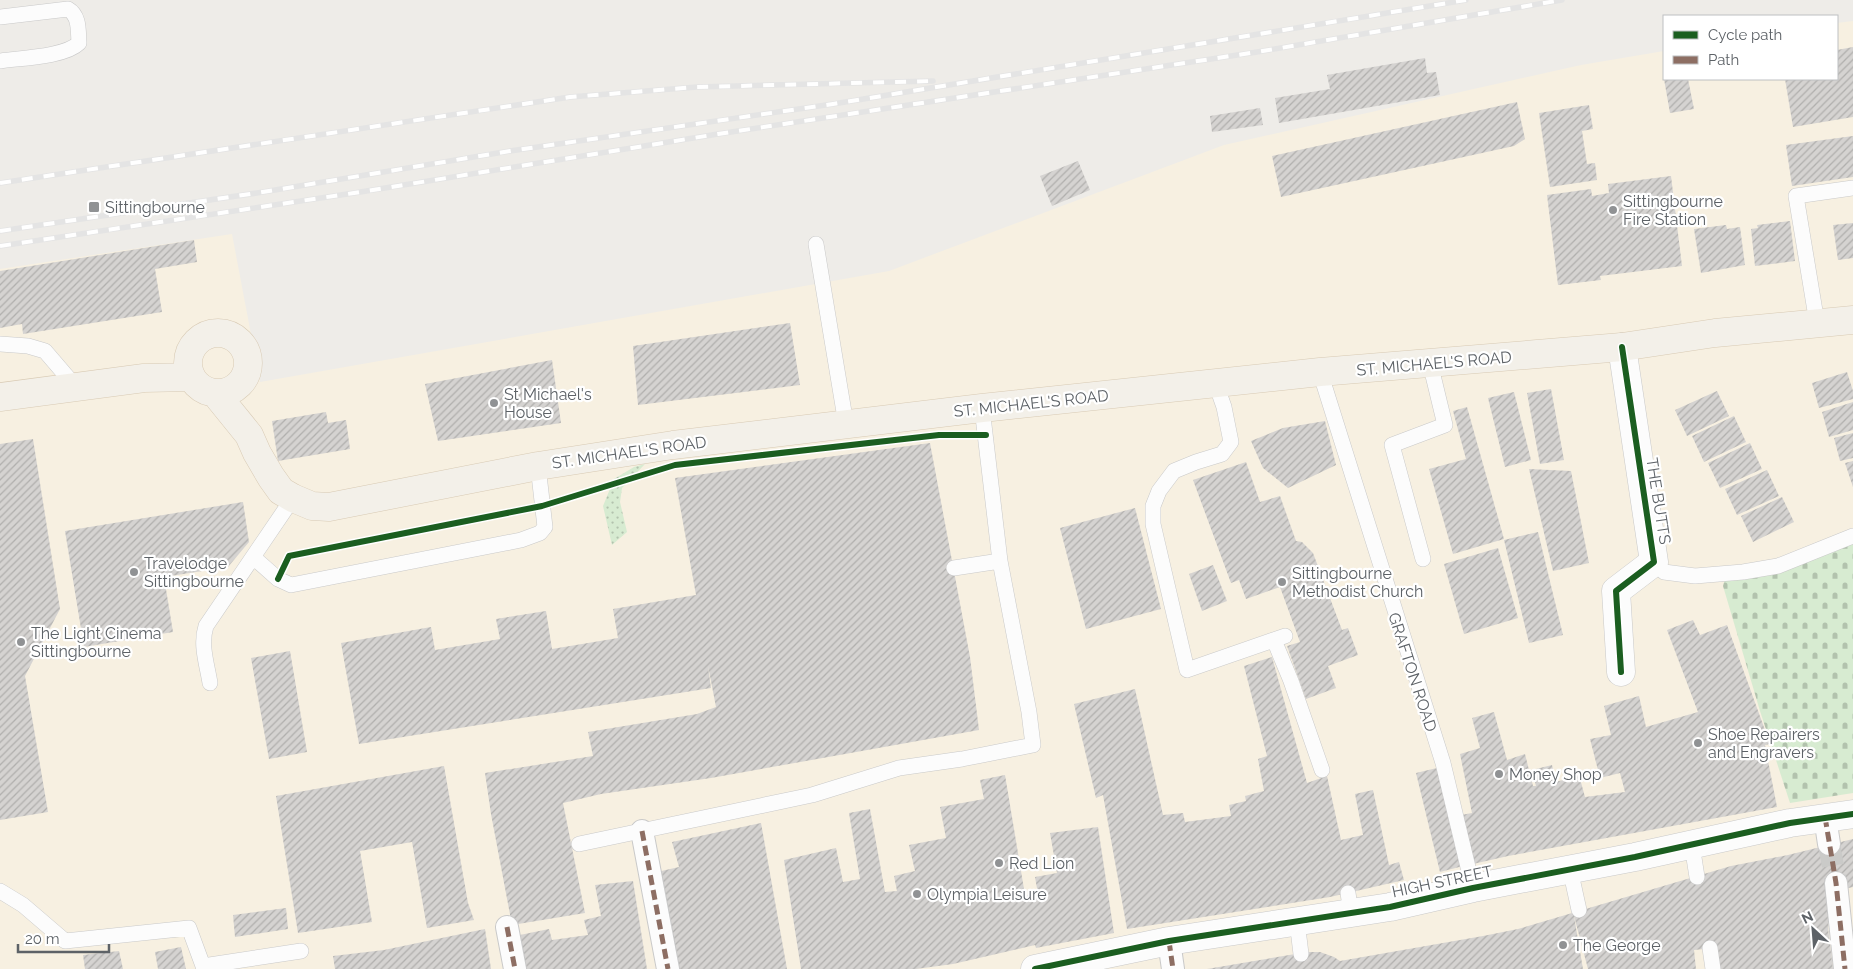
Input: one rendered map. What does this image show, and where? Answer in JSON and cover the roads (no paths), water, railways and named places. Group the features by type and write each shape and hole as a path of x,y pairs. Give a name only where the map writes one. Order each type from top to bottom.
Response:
{"main road":[{"name":"ST. MICHAEL'S ROAD","path":"215,393 249,435 256,453 281,491 312,506 329,507 538,466 673,444 982,408 1320,372 1622,347 1716,333 1853,320"},
{"path":"144,378 198,340 216,332 235,338 242,344 247,353 248,363 242,381 234,388 225,392 215,393 197,385 191,377 188,357 191,348 198,340"},
{"name":"ST. MICHAEL'S ROAD","path":"246,372 250,409 249,435"},
{"path":"0,397 144,378 191,377"}],"street":[{"name":"THE BUTTS","path":"1621,672 1616,591 1654,562 1622,347"},
{"name":"HIGH STREET","path":"1035,969 1169,941 1297,921 1350,903 1390,906 1790,823 1853,814"},
{"path":"1825,818 1830,844"},
{"path":"642,830 668,969"},
{"path":"1836,883 1845,969"},
{"path":"507,927 515,969"},
{"path":"1169,941 1173,969"}],"lane":[{"path":"0,17 68,9 74,12 77,19 79,43 74,48 64,52 0,61"},
{"path":"1817,323 1796,196 1853,188"},
{"path":"816,244 846,424"},
{"path":"0,344 28,346 45,351 75,386"},
{"path":"1423,559 1392,445 1445,424 1430,363"},
{"name":"GRAFTON ROAD","path":"1320,372 1443,763 1473,888"},
{"path":"1216,384 1224,407 1231,442 1222,454 1174,471 1159,492 1153,506 1153,524 1187,670 1280,638 1291,681 1322,770"},
{"path":"579,844 812,795 899,768 962,759 1033,745 1029,712 1000,560 982,408"},
{"path":"252,557 278,579 291,585 521,540 540,533 545,527 538,466"},
{"path":"210,683 203,646 206,626 293,498"},
{"path":"1654,562 1664,572 1695,576 1743,572 1778,566 1853,536"},
{"path":"954,568 1000,560"},
{"path":"1692,844 1697,877"},
{"path":"1570,869 1578,910"},
{"path":"0,891 23,905 65,940 189,928 203,966 301,951"},
{"path":"1297,921 1301,954"},
{"path":"1710,948 1713,969"}],"tunnel":[{"path":"1829,844 1836,883"}],"railway":[{"path":"0,231 257,193 510,151 833,104 1466,0"},
{"path":"0,246 354,193 718,134 1257,52 1562,0"},
{"path":"0,183 570,97 697,87 933,81"}],"place":[{"name":"Sittingbourne","path":"94,207"},
{"name":"Sittingbourne Fire Station","path":"1613,210"},
{"name":"St Michael's House","path":"494,403"},
{"name":"Travelodge Sittingbourne","path":"134,572"},
{"name":"Sittingbourne Methodist Church","path":"1282,582"},
{"name":"The Light Cinema Sittingbourne","path":"21,642"},
{"name":"Shoe Repairers and Engravers","path":"1698,743"},
{"name":"Money Shop","path":"1499,774"},
{"name":"Red Lion","path":"999,863"},
{"name":"Olympia Leisure","path":"917,894"},
{"name":"The George","path":"1563,945"}]}
